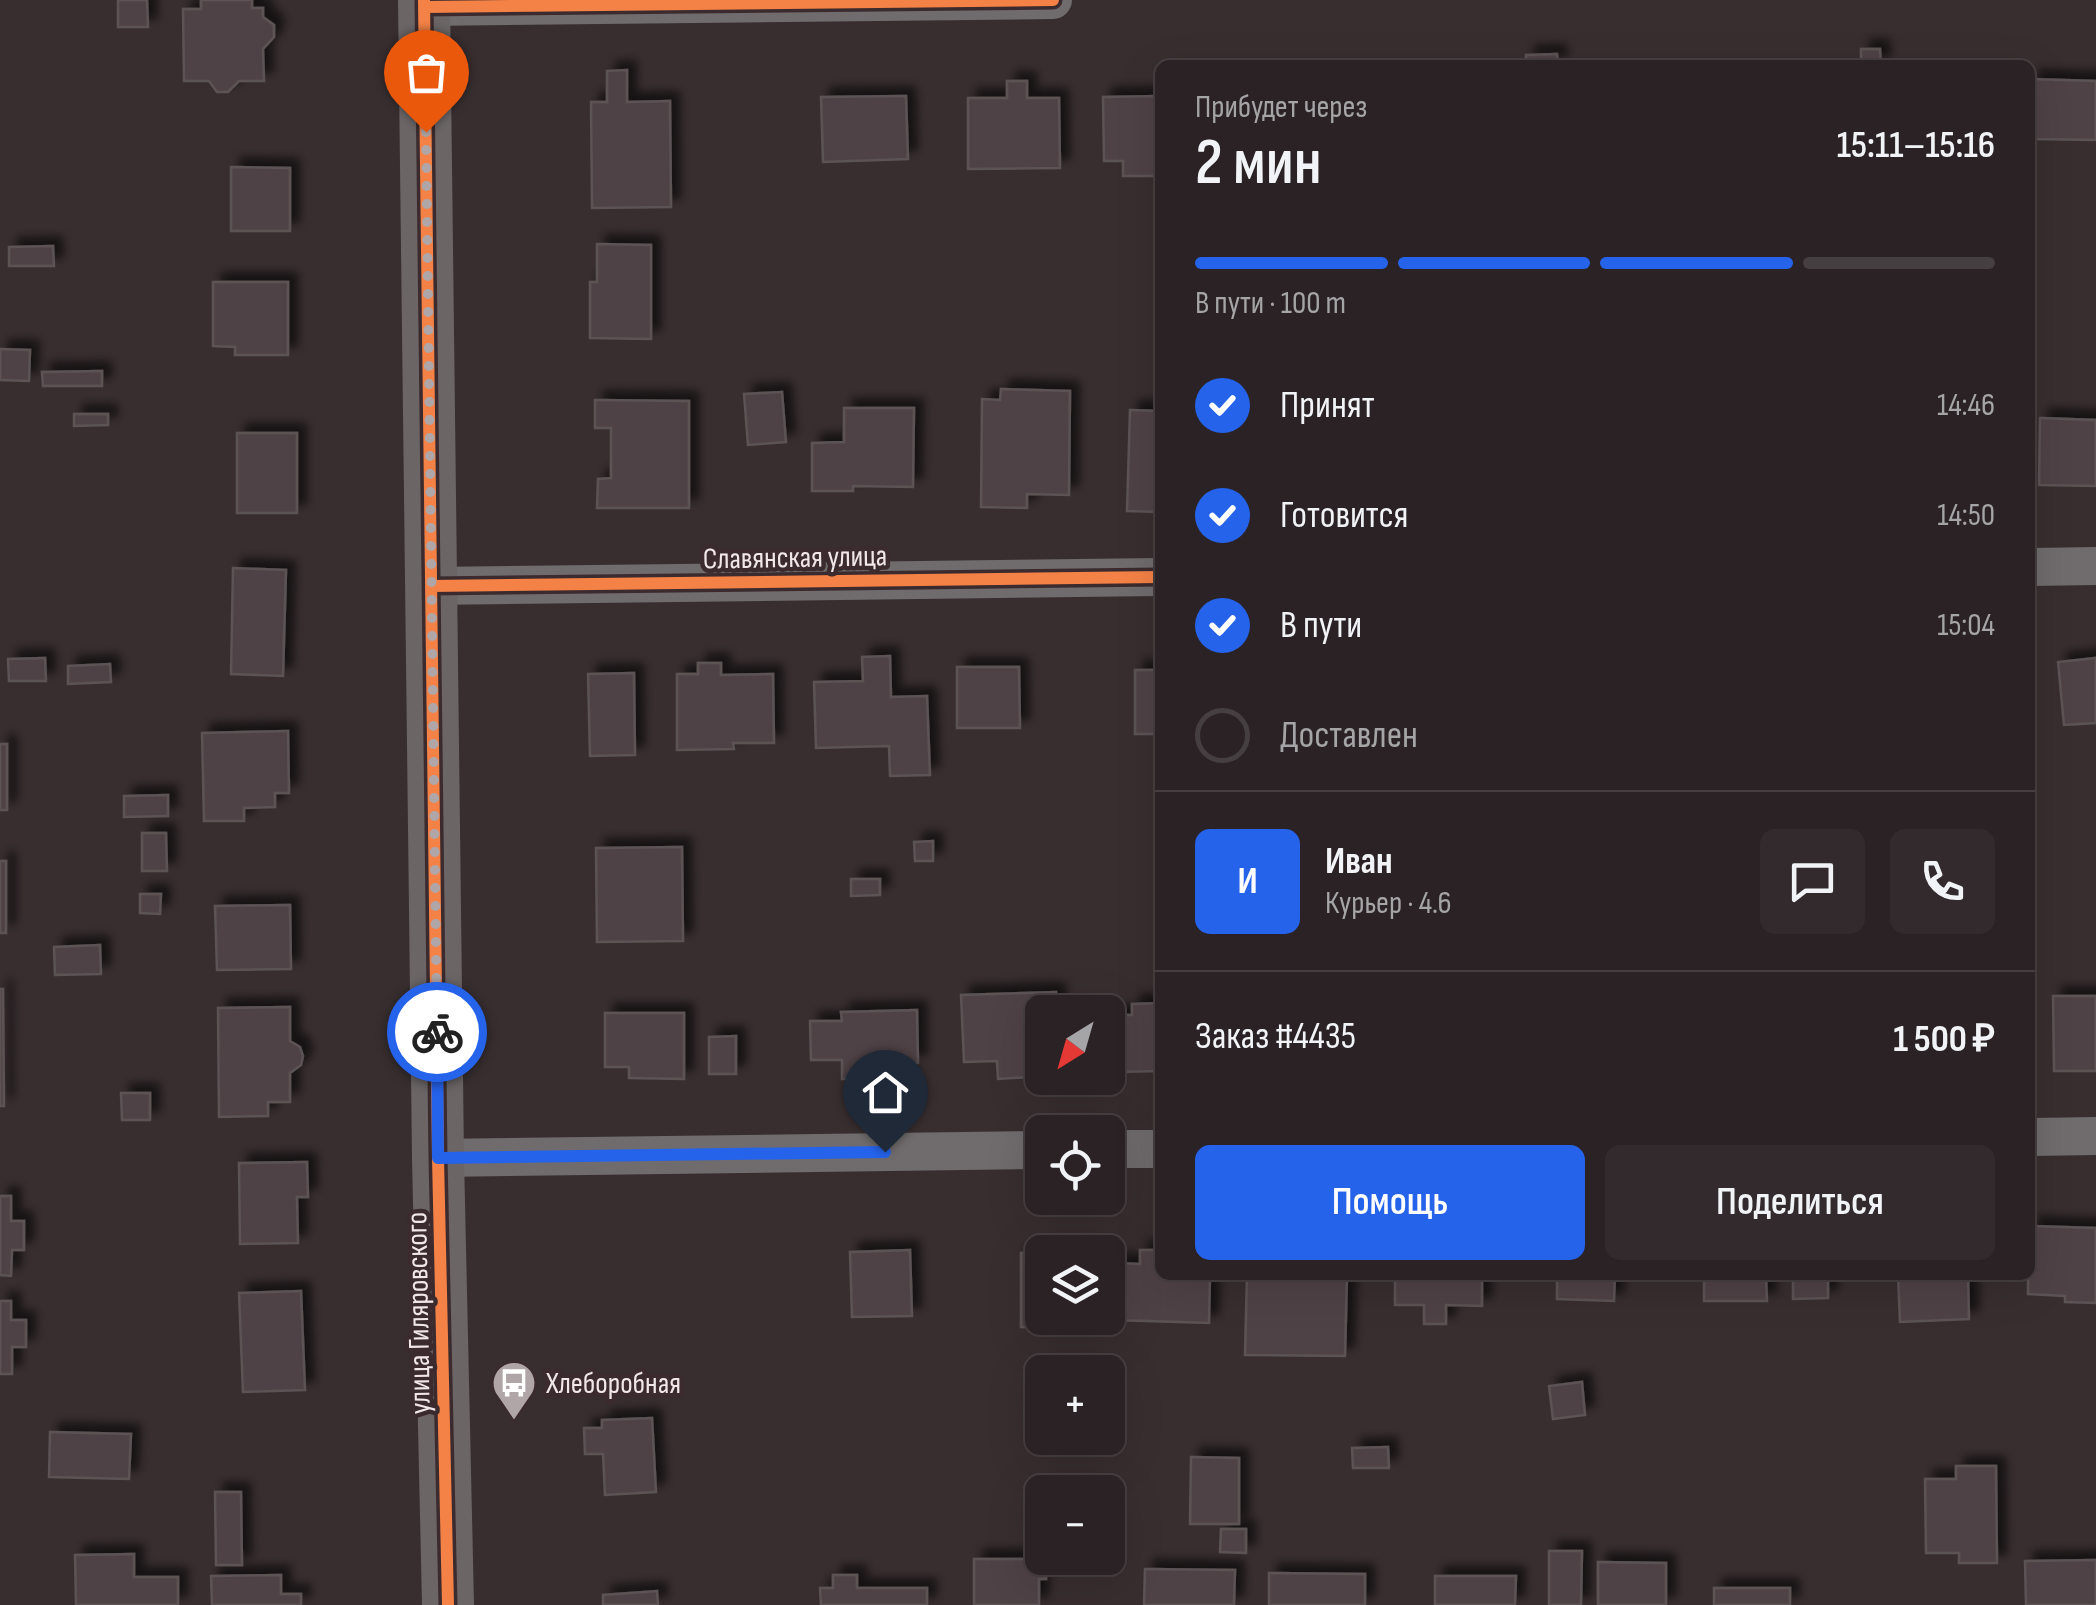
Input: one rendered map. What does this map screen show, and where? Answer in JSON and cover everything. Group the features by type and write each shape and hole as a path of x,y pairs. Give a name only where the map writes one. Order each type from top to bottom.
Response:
{"street":[{"path":"424,4 1053,0"},
{"name":"улица Гиляровского","path":"424,4 438,1158 448,1605"},
{"path":"2035,567 2096,566"},
{"name":"Славянская улица","path":"431,586 1155,578"},
{"path":"2035,1137 2096,1136"},
{"path":"1125,1149 1155,1148"},
{"path":"438,1158 1025,1150"}],"building":[{"path":"118,0 147,0 148,27 118,27"},
{"path":"201,0 252,0 252,8 263,8 263,17 274,25 274,37 263,49 264,81 239,81 228,92 217,92 209,81 184,81 183,9 201,9"},
{"path":"1861,49 1880,49 1881,60 1861,60"},
{"path":"1557,54 1558,60 1526,60 1526,55"},
{"path":"627,70 627,102 670,101 671,207 592,208 591,102 607,102 607,71"},
{"path":"2035,79 2096,81 2096,140 2035,139"},
{"path":"1007,81 1027,81 1027,98 1059,98 1060,168 968,169 968,98 1007,98"},
{"path":"906,96 908,159 823,162 821,97"},
{"path":"1155,96 1155,176 1123,176 1123,161 1104,161 1103,97"},
{"path":"231,167 290,168 290,231 231,231"},
{"path":"597,244 651,245 651,339 590,338 590,282 597,282"},
{"path":"53,246 54,266 9,266 9,247"},
{"path":"213,282 288,282 288,355 235,355 235,347 213,346"},
{"path":"0,349 30,350 29,381 0,380"},
{"path":"102,371 102,386 43,386 42,372"},
{"path":"1001,389 1070,391 1069,495 1027,494 1027,508 981,507 982,399 1000,400"},
{"path":"782,392 786,442 748,445 744,394"},
{"path":"595,400 689,401 689,508 597,508 598,479 611,478 611,428 595,428"},
{"path":"844,408 914,408 913,487 853,486 853,491 812,491 812,443 844,442"},
{"path":"1130,410 1155,411 1155,512 1127,511"},
{"path":"74,414 108,414 108,425 74,426"},
{"path":"2040,418 2096,420 2096,486 2039,485"},
{"path":"237,433 297,433 297,513 237,513"},
{"path":"233,568 286,570 283,676 231,674"},
{"path":"890,656 891,697 927,696 930,775 890,776 889,746 816,748 814,682 863,681 862,657"},
{"path":"45,658 46,681 9,681 8,659"},
{"path":"2096,658 2096,723 2064,725 2058,662"},
{"path":"698,663 721,663 721,675 773,674 774,743 733,743 734,749 677,750 677,674 698,674"},
{"path":"110,664 111,682 68,684 68,666"},
{"path":"957,667 1019,667 1020,728 957,728"},
{"path":"1135,670 1155,670 1155,734 1135,734"},
{"path":"634,673 635,755 590,756 588,674"},
{"path":"288,731 289,793 275,793 275,807 244,808 244,821 204,821 202,733"},
{"path":"0,744 7,744 7,810 0,810"},
{"path":"168,795 168,816 124,817 124,796"},
{"path":"142,833 166,833 167,871 142,871"},
{"path":"933,841 933,861 915,861 914,842"},
{"path":"682,847 683,941 597,942 596,848"},
{"path":"0,861 6,861 6,933 0,933"},
{"path":"851,879 880,879 880,895 851,896"},
{"path":"140,894 161,894 160,914 140,913"},
{"path":"290,905 291,969 217,970 215,906"},
{"path":"100,945 101,974 55,975 54,947"},
{"path":"3,989 4,1106 0,1106"},
{"path":"1056,992 1056,995 1025,995 1025,1077 998,1079 997,1061 964,1062 961,995"},
{"path":"2053,996 2096,996 2096,1071 2054,1071"},
{"path":"1155,1003 1155,1071 1125,1072 1125,1015 1132,1015 1132,1004"},
{"path":"290,1007 290,1041 300,1047 303,1056 301,1065 290,1073 290,1102 268,1102 268,1116 219,1117 218,1008"},
{"path":"917,1010 918,1063 903,1063 903,1078 842,1079 842,1060 811,1060 810,1021 842,1021 841,1012"},
{"path":"605,1013 684,1013 684,1079 629,1078 629,1067 605,1067"},
{"path":"736,1036 736,1074 709,1074 709,1037"},
{"path":"121,1093 150,1093 150,1120 122,1120"},
{"path":"307,1162 308,1197 297,1197 298,1243 240,1244 239,1163"},
{"path":"0,1196 11,1196 11,1221 24,1221 24,1250 12,1250 11,1276 0,1275"},
{"path":"2035,1226 2096,1228 2096,1303 2065,1302 2065,1296 2028,1294 2028,1280 2035,1280"},
{"path":"910,1250 912,1316 852,1317 850,1252"},
{"path":"1140,1250 1155,1250 1155,1280 1210,1280 1209,1323 1125,1320 1125,1263 1140,1264"},
{"path":"1021,1253 1025,1253 1025,1327 1021,1327"},
{"path":"1247,1280 1347,1280 1345,1356 1245,1355"},
{"path":"1395,1280 1482,1280 1482,1306 1446,1305 1446,1324 1424,1324 1424,1305 1395,1305"},
{"path":"1557,1280 1615,1280 1614,1301 1557,1299"},
{"path":"1704,1280 1766,1280 1767,1301 1704,1301"},
{"path":"1793,1280 1828,1280 1828,1298 1793,1299"},
{"path":"1898,1280 1968,1280 1969,1319 1900,1322"},
{"path":"301,1291 305,1390 243,1392 239,1293"},
{"path":"0,1301 11,1301 11,1320 26,1320 26,1347 12,1347 12,1374 0,1374"},
{"path":"1582,1382 1585,1415 1553,1419 1549,1386"},
{"path":"652,1418 656,1492 605,1495 603,1454 585,1454 584,1428 602,1428 602,1420"},
{"path":"50,1432 131,1434 129,1479 49,1477"},
{"path":"1388,1447 1389,1468 1353,1468 1352,1448"},
{"path":"1191,1457 1239,1458 1239,1524 1190,1524"},
{"path":"1956,1466 1996,1466 1997,1563 1959,1563 1959,1553 1926,1553 1925,1479 1956,1479"},
{"path":"215,1492 241,1492 242,1565 216,1565"},
{"path":"1221,1529 1246,1529 1246,1553 1220,1552"},
{"path":"1549,1551 1582,1551 1581,1605 1549,1605"},
{"path":"134,1554 134,1577 178,1577 178,1605 76,1605 75,1555"},
{"path":"974,1559 1025,1559 1025,1575 1046,1575 1046,1579 1039,1579 1039,1605 974,1605"},
{"path":"2096,1560 2096,1605 2026,1605 2025,1561"},
{"path":"1598,1562 1666,1563 1666,1605 1598,1605"},
{"path":"1145,1569 1235,1570 1234,1605 1144,1605"},
{"path":"1269,1573 1365,1574 1365,1605 1269,1605"},
{"path":"281,1575 281,1594 301,1594 301,1605 212,1605 211,1576"},
{"path":"833,1575 857,1575 857,1588 927,1588 927,1605 821,1605 820,1588 833,1588"},
{"path":"1435,1576 1516,1576 1515,1605 1435,1605"},
{"path":"1714,1588 1790,1588 1790,1605 1714,1605"},
{"path":"657,1591 658,1605 603,1605 603,1595"}],"cycle path":[{"path":"424,0 438,1158 448,1605"},
{"path":"424,7 1053,0"},
{"path":"431,586 1155,577"}],"way so far":[{"path":"426,132 437,1032"}],"place":[{"name":"Хлеборобная","path":"514,1421"}],"route":[{"path":"437,1032 438,1158 885,1152"}]}
